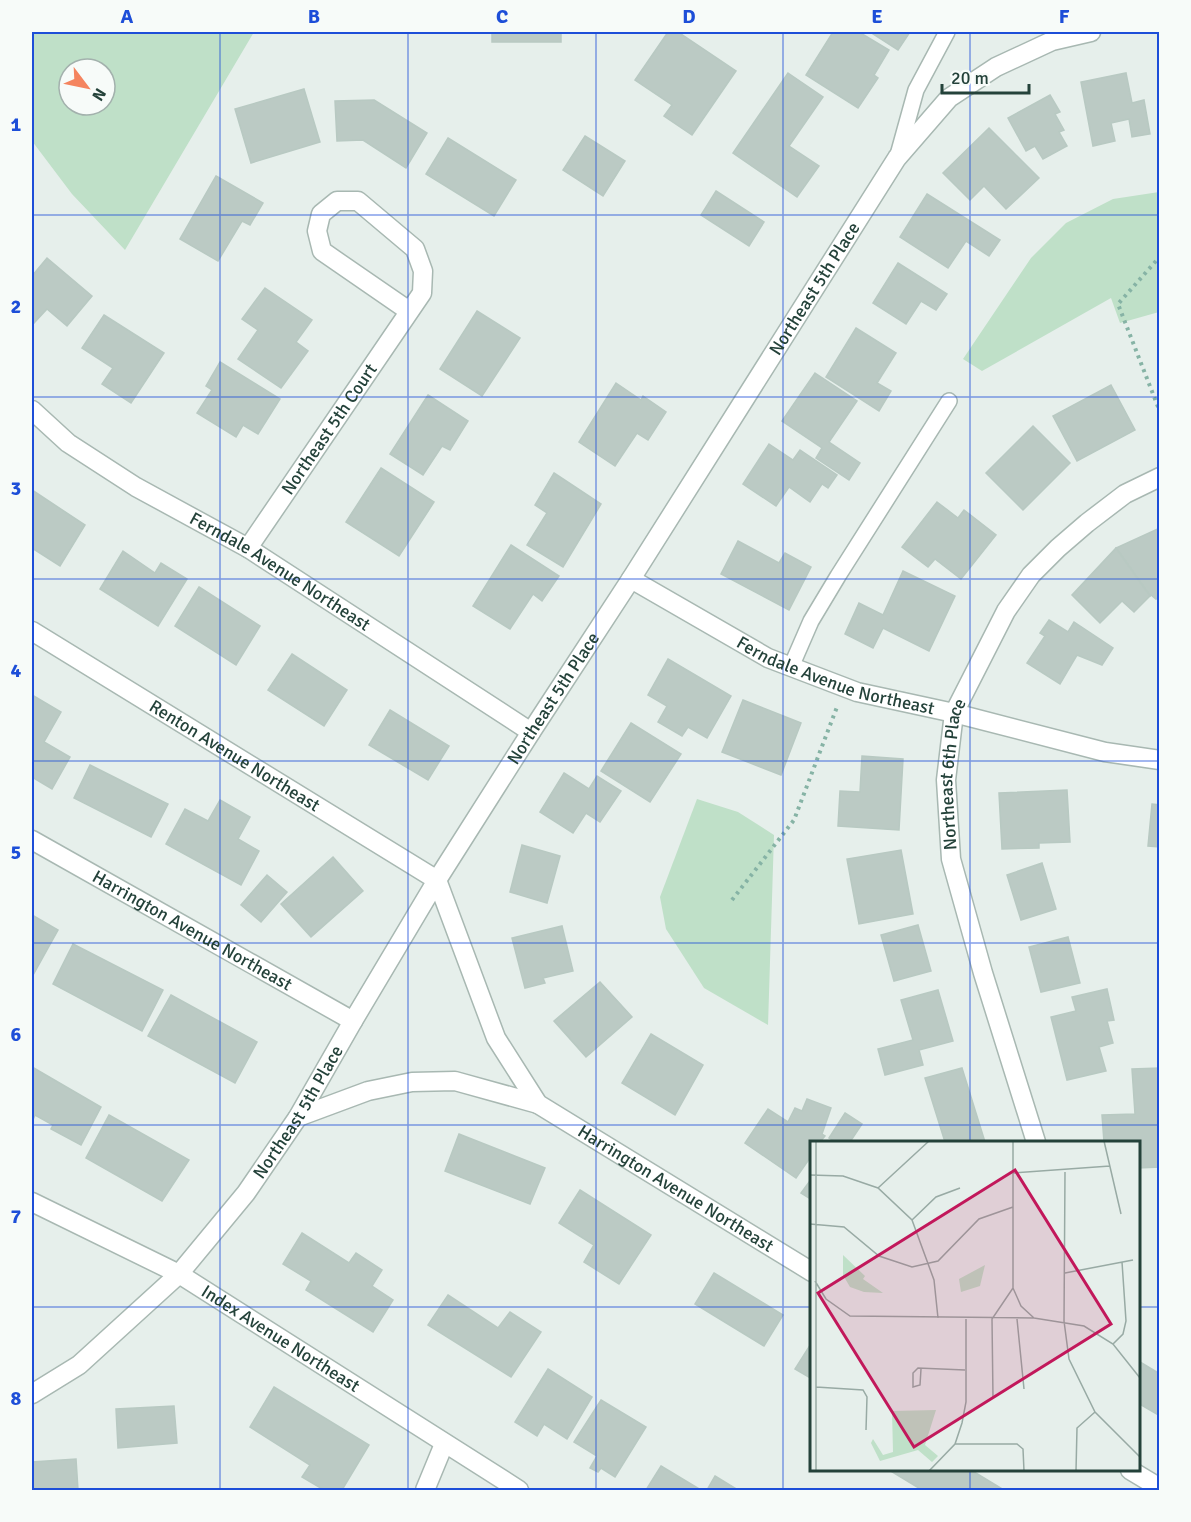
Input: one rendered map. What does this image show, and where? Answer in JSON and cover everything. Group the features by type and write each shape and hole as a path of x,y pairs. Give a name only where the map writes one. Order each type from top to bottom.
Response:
{"street":[{"name":"Northeast 5th Place","path":"32,1394 79,1365 179,1274 246,1193 298,1117 352,1021 437,880 631,579 897,158 949,98 996,67 1052,41 1091,32"},
{"name":"Northeast 5th Court","path":"248,548 422,293 423,271 415,249 358,201 337,201 321,213 317,231 322,251 409,311"},
{"name":"Ferndale Avenue Northeast","path":"32,410 68,443 136,487 248,548 531,732"},
{"name":"Northeast 6th Place","path":"1035,1141 983,973 951,859 946,780 954,713 1006,611 1031,575 1087,523 1125,494 1160,477"},
{"name":"Ferndale Avenue Northeast","path":"631,579 768,658 857,692 954,713 1105,752 1160,760"},
{"name":"Renton Avenue Northeast","path":"32,631 437,880"},
{"name":"Harrington Avenue Northeast","path":"32,840 352,1021"},
{"name":"Harrington Avenue Northeast","path":"437,880 496,1038 538,1104"},
{"name":"Harrington Avenue Northeast","path":"298,1117 368,1091 412,1082 455,1081 538,1104 810,1271"},
{"name":"Index Avenue Northeast","path":"32,1202 179,1274 519,1491"},
{"path":"425,1491 444,1443"},
{"path":"1132,1471 1160,1488"}],"lane":[{"path":"897,158 916,90 947,32"},
{"path":"791,667 811,621 949,400"}],"path":[{"path":"1156,261 1118,304 1160,412"},
{"path":"732,900 794,820 844,687"}],"green space":[{"path":"32,32 254,32 125,250 72,194 32,141"},
{"path":"1159,192 1159,312 1120,323 1111,298 982,371 963,359 1031,258 1066,223 1113,199"},
{"path":"697,799 738,812 774,835 768,1025 704,988 666,929 660,897"}],"building":[{"path":"492,32 561,32 561,42 492,42"},
{"path":"668,32 678,32 736,71 692,135 664,116 672,105 635,80"},
{"path":"833,32 859,32 889,50 874,75 878,78 858,108 806,75"},
{"path":"870,32 910,32 898,50"},
{"path":"788,73 823,97 789,146 819,166 797,197 733,153"},
{"path":"1126,73 1132,103 1144,100 1150,134 1132,137 1129,119 1111,123 1115,141 1093,146 1081,82"},
{"path":"304,89 320,142 251,163 235,109"},
{"path":"1050,95 1060,112 1055,114 1064,130 1059,132 1067,146 1043,159 1035,146 1026,151 1008,118"},
{"path":"374,100 427,133 406,168 363,140 337,141 335,101"},
{"path":"989,128 1039,178 1006,209 984,186 970,200 943,173"},
{"path":"585,136 625,161 603,196 563,170"},
{"path":"448,138 516,180 494,216 426,174"},
{"path":"216,176 263,203 250,225 242,221 218,261 180,239"},
{"path":"716,191 764,222 749,246 701,215"},
{"path":"927,194 1000,240 989,256 966,241 948,268 900,237"},
{"path":"47,258 92,296 67,326 47,309 34,323 32,320 32,276"},
{"path":"898,263 947,294 936,310 921,301 906,324 873,303"},
{"path":"265,288 312,320 296,342 308,351 281,388 238,359 258,330 242,319"},
{"path":"477,311 520,338 482,396 440,369"},
{"path":"104,315 164,353 131,403 102,384 113,368 82,348"},
{"path":"856,328 896,353 877,383 891,391 879,411 826,377"},
{"path":"220,362 280,399 258,434 243,425 236,437 197,413 212,390 206,386"},
{"path":"815,373 857,401 829,442 860,463 849,480 816,458 822,448 782,421"},
{"path":"616,383 641,400 643,396 666,412 648,440 637,433 615,466 579,442"},
{"path":"1111,385 1135,430 1077,461 1053,416"},
{"path":"428,395 468,421 450,450 442,446 423,475 390,454"},
{"path":"1033,426 1070,463 1023,510 986,473"},
{"path":"769,444 793,460 800,450 837,475 828,488 822,484 810,502 789,487 776,506 743,484"},
{"path":"381,468 434,502 399,556 346,522"},
{"path":"554,473 601,504 563,567 527,545 547,513 535,505"},
{"path":"32,490 85,525 60,566 32,548"},
{"path":"937,502 958,518 964,510 996,535 961,579 935,559 928,567 902,547"},
{"path":"1160,528 1160,597 1156,599 1150,596 1116,548"},
{"path":"738,541 779,563 785,553 811,567 789,610 721,574"},
{"path":"511,545 559,576 542,601 533,594 510,629 473,606"},
{"path":"1116,548 1150,596 1134,612 1122,601 1100,623 1072,595"},
{"path":"123,551 155,573 161,563 187,579 158,626 100,589"},
{"path":"903,571 955,596 929,651 883,628 873,648 845,634 859,603 883,615"},
{"path":"199,587 260,626 236,665 175,626"},
{"path":"1049,620 1068,632 1074,622 1113,648 1102,665 1077,655 1060,684 1027,663 1045,636 1040,633"},
{"path":"292,654 347,690 324,726 268,690"},
{"path":"668,659 731,696 707,738 688,727 682,736 658,722 667,706 648,695"},
{"path":"32,695 61,712 44,742 70,757 52,789 32,777"},
{"path":"743,700 801,723 781,775 722,752"},
{"path":"390,710 449,746 428,780 369,745"},
{"path":"631,723 681,754 650,802 601,771"},
{"path":"862,756 903,759 899,830 838,826 840,791 860,792"},
{"path":"90,765 168,804 151,837 74,798"},
{"path":"564,773 589,789 597,776 621,791 600,822 586,813 573,833 540,812"},
{"path":"1067,790 1070,842 1039,843 1039,848 1002,849 999,793"},
{"path":"220,800 250,817 238,839 259,851 241,885 166,844 185,809 208,821"},
{"path":"1152,804 1160,805 1160,847 1148,846"},
{"path":"522,845 560,856 547,903 510,892"},
{"path":"901,850 913,914 859,924 847,859"},
{"path":"333,857 363,891 311,937 281,904"},
{"path":"1042,863 1056,909 1021,920 1007,875"},
{"path":"267,875 287,892 261,922 241,905"},
{"path":"32,915 58,930 32,977"},
{"path":"918,925 931,971 894,981 881,935"},
{"path":"562,926 573,971 543,978 545,983 525,988 512,938"},
{"path":"1068,937 1080,983 1041,992 1029,947"},
{"path":"73,944 163,990 142,1031 53,984"},
{"path":"600,982 632,1017 586,1057 554,1021"},
{"path":"1107,989 1114,1020 1107,1021 1113,1043 1099,1047 1106,1071 1067,1080 1051,1017 1076,1011 1072,997"},
{"path":"938,990 953,1041 919,1050 923,1065 885,1075 878,1049 913,1040 901,1000"},
{"path":"171,995 257,1042 235,1083 148,1036"},
{"path":"651,1034 703,1065 675,1115 622,1083"},
{"path":"32,1067 101,1107 81,1145 51,1129 53,1125 35,1115 32,1122"},
{"path":"962,1068 985,1141 945,1141 925,1078"},
{"path":"1160,1068 1160,1167 1140,1168 1140,1141 1104,1141 1102,1115 1135,1114 1132,1069"},
{"path":"807,1099 831,1108 822,1134 825,1136 821,1141 810,1141 810,1158 796,1178 745,1143 768,1109 788,1122 795,1108 802,1111"},
{"path":"845,1113 862,1124 851,1141 834,1141 829,1138"},
{"path":"109,1115 189,1160 162,1201 86,1158"},
{"path":"459,1134 545,1168 530,1204 445,1171"},
{"path":"810,1181 810,1199 801,1193"},
{"path":"580,1190 651,1235 619,1284 584,1262 594,1245 559,1223"},
{"path":"302,1233 349,1263 356,1253 382,1270 372,1286 393,1300 373,1332 306,1290 311,1281 283,1264"},
{"path":"714,1273 783,1315 764,1346 695,1304"},
{"path":"448,1295 498,1328 510,1312 541,1332 511,1377 428,1325"},
{"path":"810,1345 810,1378 795,1369"},
{"path":"1140,1362 1160,1374 1160,1416 1140,1404"},
{"path":"548,1369 592,1397 567,1439 544,1424 537,1436 515,1422"},
{"path":"274,1387 369,1445 342,1490 324,1490 302,1477 310,1465 250,1427"},
{"path":"601,1400 646,1427 615,1477 601,1468 598,1472 590,1468 597,1456 574,1442"},
{"path":"174,1406 177,1443 118,1448 116,1409"},
{"path":"76,1459 78,1490 32,1490 32,1462"},
{"path":"661,1466 701,1490 646,1490"},
{"path":"891,1471 973,1471 1004,1490 922,1490"},
{"path":"715,1476 738,1490 707,1490"}]}
